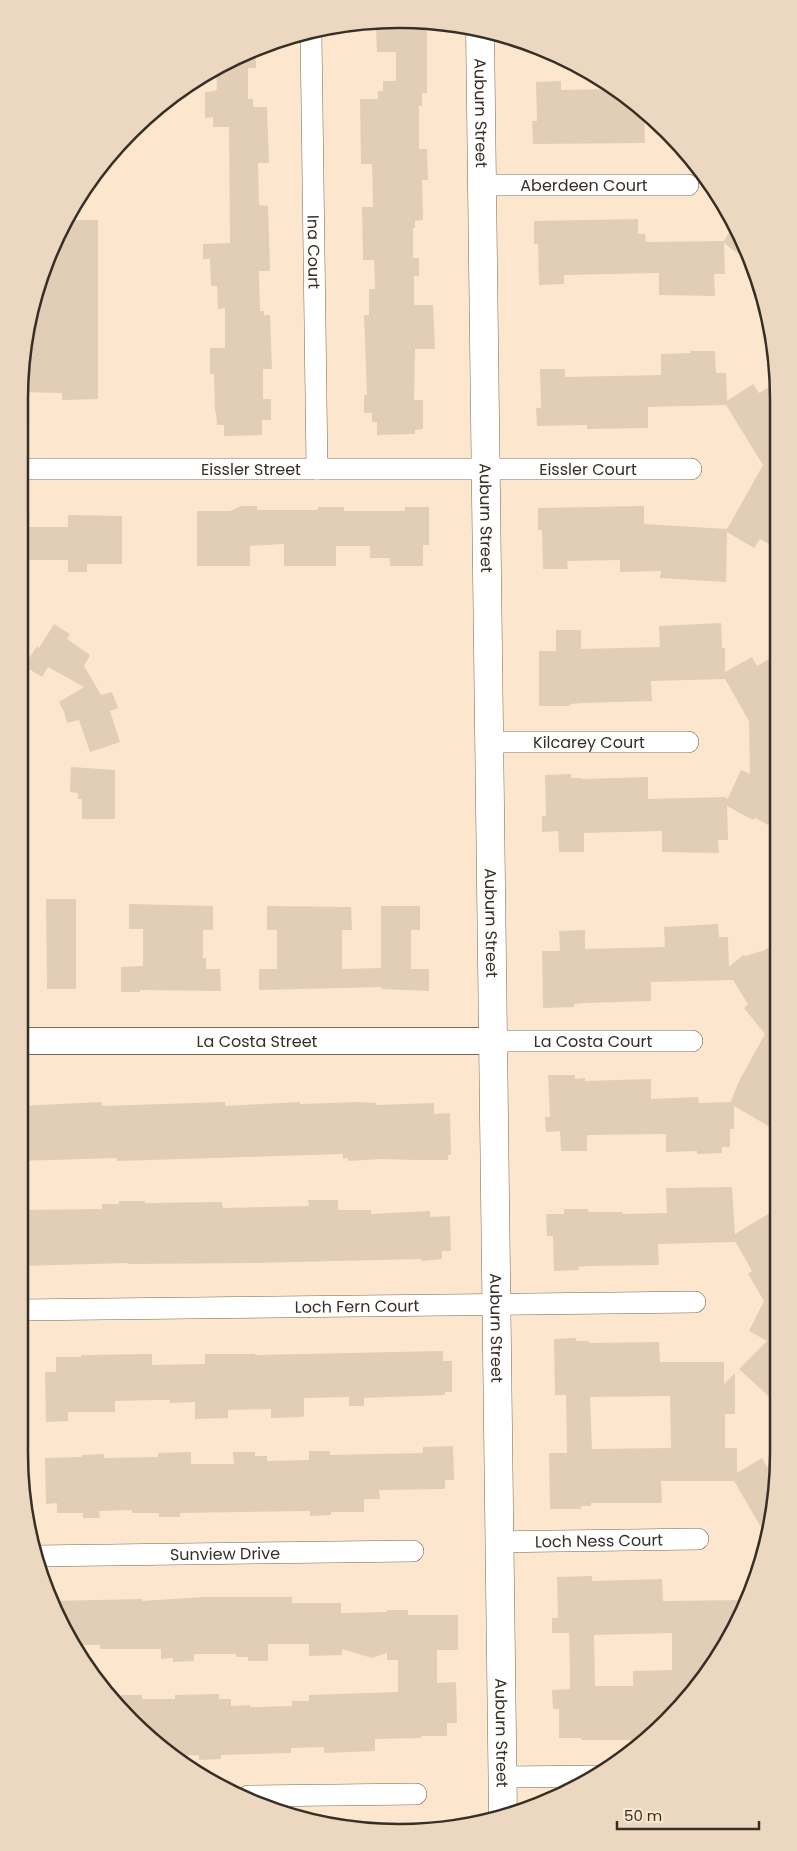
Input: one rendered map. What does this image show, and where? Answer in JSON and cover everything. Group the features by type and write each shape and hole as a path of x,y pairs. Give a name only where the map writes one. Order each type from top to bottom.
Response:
{"main road":[{"name":"Auburn Street","path":"480,37 503,1809"}],"street":[{"name":"Ina Court","path":"311,38 317,469"},
{"name":"Aberdeen Court","path":"482,185 688,185"},
{"name":"Eissler Street","path":"28,469 486,469"},
{"name":"Eissler Court","path":"486,469 691,469"},
{"name":"Kilcarey Court","path":"489,742 688,742"},
{"name":"La Costa Street","path":"28,1041 493,1041"},
{"name":"La Costa Court","path":"493,1041 692,1041"},
{"name":"Loch Fern Court","path":"28,1310 695,1302"},
{"name":"Loch Ness Court","path":"499,1542 698,1540"},
{"name":"Sunview Drive","path":"42,1556 413,1551"},
{"path":"502,1777 580,1776"},
{"path":"259,1796 416,1794"}],"building":[{"path":"376,30 427,30 427,93 422,93 422,106 419,106 419,149 427,149 428,180 422,180 423,220 415,221 415,228 413,228 413,258 419,258 419,276 414,276 414,305 433,305 435,349 415,349 414,400 423,400 423,429 415,430 415,434 377,435 377,422 372,422 372,413 364,413 364,395 367,395 364,315 369,315 369,289 375,289 374,260 363,260 362,207 373,207 372,164 361,164 360,99 378,99 378,91 383,91 383,81 396,81 396,52 377,52"},
{"path":"256,56 256,68 248,68 248,99 253,99 253,107 267,107 269,163 258,163 259,205 268,206 270,271 259,271 260,311 264,311 264,315 270,315 272,369 263,369 263,399 271,399 271,420 262,420 262,435 224,436 224,425 217,425 214,374 210,374 210,348 225,348 225,308 218,309 217,286 211,286 210,259 203,259 203,244 230,243 229,127 213,127 213,117 205,118 205,92 217,89 216,75"},
{"path":"561,81 561,90 604,89 644,121 645,143 533,144 532,121 537,121 536,82"},
{"path":"638,219 638,234 645,234 646,242 724,241 730,231 740,255 724,243 725,274 714,274 715,296 659,295 659,273 564,275 564,284 539,285 538,244 534,244 534,221"},
{"path":"73,220 98,220 98,399 62,400 62,393 28,392 28,374 35,326 47,279"},
{"path":"690,351 715,351 716,373 726,373 727,401 753,384 759,393 770,387 770,545 760,539 754,548 727,532 726,582 660,578 661,571 620,572 620,560 567,561 568,569 543,569 542,530 538,530 538,508 644,506 644,524 727,529 763,465 726,405 648,407 648,428 587,429 587,425 537,426 536,408 541,408 540,369 565,369 565,377 661,375 661,354 691,353"},
{"path":"241,506 257,506 257,510 318,510 318,507 344,507 344,511 405,511 405,507 429,507 429,545 423,545 423,566 390,566 390,558 370,558 370,546 336,546 336,566 284,566 284,544 250,546 250,566 197,566 197,511 230,511"},
{"path":"68,515 122,516 122,564 87,564 87,572 68,572 68,560 28,560 28,527 68,527"},
{"path":"721,623 722,648 725,648 725,672 752,657 757,666 770,658 770,822 768,825 755,818 753,820 727,806 728,840 718,840 719,853 662,852 662,831 584,833 584,852 559,852 558,831 542,832 542,816 546,816 545,775 571,774 571,778 582,779 648,777 648,799 726,797 727,800 741,770 750,774 749,721 725,679 651,681 652,701 539,706 539,651 556,651 556,630 581,630 581,649 660,647 659,626"},
{"path":"54,624 70,634 67,639 90,655 84,666 101,695 112,692 118,708 110,711 120,742 90,752 79,720 67,723 59,702 84,687 48,667 42,677 28,668 28,660 37,646 39,648"},
{"path":"71,767 115,770 115,819 82,819 82,799 78,799 78,793 70,792"},
{"path":"46,899 76,899 76,989 47,989"},
{"path":"129,904 213,906 213,930 203,930 203,958 206,958 206,969 220,969 221,991 140,990 140,992 121,992 121,967 143,966 143,929 129,929"},
{"path":"267,906 351,907 352,930 342,930 342,969 381,968 381,906 420,906 420,930 411,930 411,969 429,969 429,991 382,989 382,987 259,990 259,969 277,969 277,930 267,930"},
{"path":"718,924 719,937 728,937 729,967 743,955 761,952 768,948 770,952 770,1127 734,1106 734,1129 730,1129 730,1147 722,1147 722,1153 697,1154 697,1151 666,1152 666,1134 587,1135 587,1151 561,1151 560,1131 546,1132 545,1117 550,1117 548,1075 575,1075 575,1079 585,1078 585,1081 651,1079 651,1099 698,1097 699,1103 731,1102 738,1083 765,1034 744,1008 748,1004 733,980 651,982 651,1001 585,1003 574,1004 574,1007 543,1008 542,951 560,951 559,931 585,930 585,949 665,947 664,927"},
{"path":"102,1102 102,1106 225,1102 225,1106 300,1102 300,1104 358,1102 376,1103 376,1105 434,1103 434,1114 450,1113 451,1155 448,1155 448,1160 381,1159 348,1161 348,1158 343,1159 343,1154 117,1161 117,1158 28,1161 28,1106"},
{"path":"732,1187 735,1234 770,1213 770,1398 739,1369 767,1341 749,1331 764,1301 748,1274 752,1271 735,1241 658,1244 659,1265 588,1266 578,1267 579,1270 554,1271 553,1236 547,1236 546,1214 564,1214 564,1209 588,1209 589,1212 623,1212 623,1214 667,1213 666,1188"},
{"path":"308,1200 338,1200 338,1210 371,1210 371,1214 430,1211 430,1217 450,1216 451,1251 442,1251 442,1259 422,1261 421,1259 28,1266 28,1210 102,1209 102,1204 119,1204 119,1201 145,1201 145,1203 222,1202 223,1208 309,1206"},
{"path":"576,1338 576,1341 589,1341 589,1343 659,1342 660,1362 724,1362 724,1384 735,1373 735,1414 725,1414 725,1448 737,1448 737,1473 762,1458 767,1467 769,1466 761,1528 734,1481 661,1481 662,1503 591,1503 591,1506 581,1506 581,1509 550,1509 549,1453 567,1453 566,1395 555,1395 554,1339","holes":["670,1396 671,1448 592,1449 590,1397"]},
{"path":"443,1351 443,1361 452,1361 452,1392 445,1392 445,1395 364,1398 364,1406 349,1406 349,1397 304,1398 304,1416 271,1418 271,1409 228,1410 228,1418 195,1419 195,1402 170,1403 170,1400 115,1401 115,1412 68,1412 68,1421 46,1422 45,1372 56,1372 56,1357 152,1354 152,1365 205,1364 205,1354 255,1355"},
{"path":"453,1446 454,1480 445,1480 445,1489 379,1490 380,1499 364,1499 364,1512 331,1512 331,1515 310,1516 310,1511 180,1513 180,1517 159,1517 159,1513 132,1513 132,1510 99,1511 100,1518 83,1518 83,1513 57,1513 57,1503 46,1504 45,1458 82,1457 82,1455 104,1454 104,1458 158,1457 158,1453 191,1452 191,1464 234,1464 233,1452 255,1452 255,1456 267,1456 267,1461 309,1460 309,1451 330,1451 330,1455 423,1453 423,1447"},
{"path":"592,1576 592,1581 662,1579 663,1601 738,1600 720,1638 693,1678 661,1715 632,1740 559,1738 559,1709 553,1709 552,1690 570,1689 570,1668 569,1633 552,1633 552,1618 558,1618 557,1577","holes":["672,1633 672,1670 633,1671 633,1686 595,1686 594,1635"]},
{"path":"204,1597 292,1597 292,1603 341,1603 341,1613 408,1610 408,1615 458,1615 458,1650 437,1650 437,1683 456,1682 457,1723 447,1723 447,1736 375,1739 375,1751 324,1753 324,1747 291,1748 291,1753 221,1755 221,1759 199,1760 199,1755 185,1756 136,1715 121,1698 121,1695 142,1695 142,1699 175,1699 175,1695 219,1694 219,1699 231,1699 231,1706 292,1706 292,1701 309,1701 309,1695 398,1692 398,1660 387,1660 387,1653 372,1658 342,1649 342,1655 309,1656 309,1644 268,1644 268,1661 248,1661 248,1657 236,1657 236,1654 194,1654 194,1661 173,1662 173,1658 161,1659 161,1649 100,1649 100,1645 81,1645 59,1601 142,1599 142,1601"}]}
